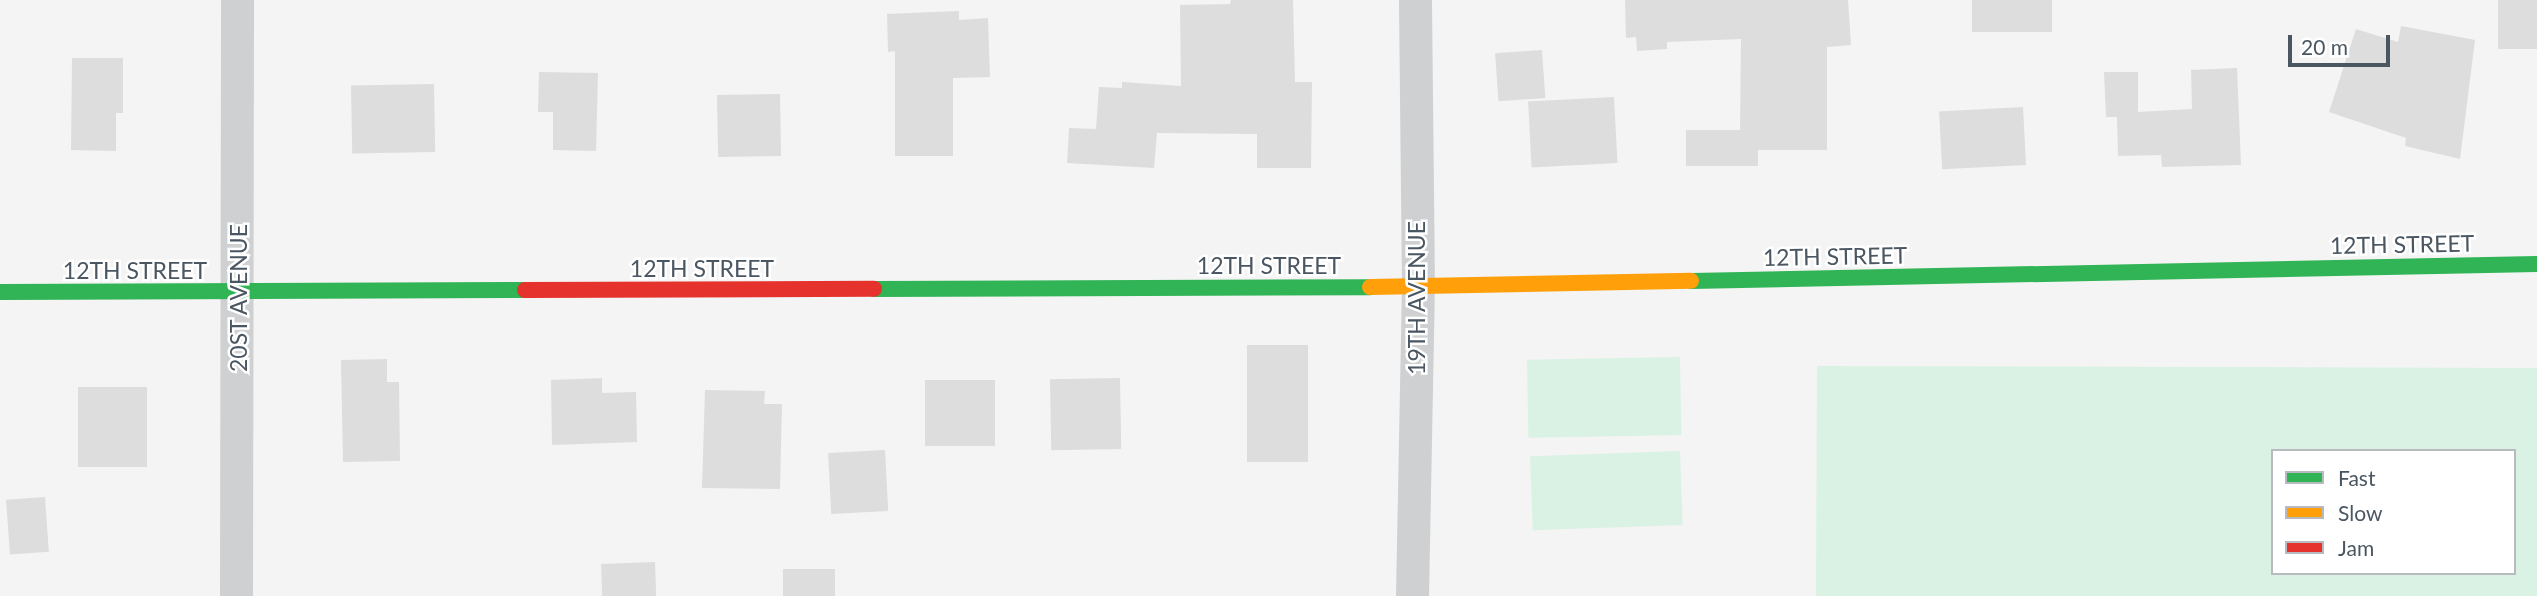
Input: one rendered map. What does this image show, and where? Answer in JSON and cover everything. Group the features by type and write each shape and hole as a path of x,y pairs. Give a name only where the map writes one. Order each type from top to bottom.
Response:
{"street":[{"name":"20ST AVENUE","path":"236,596 239,292 237,0"},
{"name":"19TH AVENUE","path":"1412,596 1418,288 1415,0"},
{"name":"12TH STREET","path":"0,292 1418,288 2537,264"}],"green space":[{"path":"1680,357 1681,435 1528,438 1527,360"},
{"path":"1817,366 2537,368 2537,596 1816,596"},
{"path":"1680,451 1683,525 1533,530 1530,456"}],"building":[{"path":"1231,0 1293,0 1295,82 1312,82 1311,168 1257,168 1257,134 1157,133 1154,168 1067,163 1069,128 1096,129 1099,87 1122,88 1122,82 1181,86 1180,5 1230,4"},
{"path":"1625,0 1848,0 1851,45 1827,47 1827,150 1758,150 1758,166 1686,166 1686,130 1740,130 1741,39 1667,42 1667,49 1637,51 1636,37 1626,38"},
{"path":"1972,0 2052,0 2052,32 1972,32"},
{"path":"2498,0 2537,0 2537,49 2498,49"},
{"path":"959,11 959,20 988,18 990,77 953,78 953,156 895,156 895,51 888,52 887,14"},
{"path":"2401,26 2475,40 2460,159 2405,146 2406,138 2329,112 2356,29 2398,42"},
{"path":"1542,50 1545,98 1498,101 1495,53"},
{"path":"72,58 123,58 123,113 116,113 116,151 71,150"},
{"path":"2237,68 2241,165 2162,167 2161,155 2118,156 2117,117 2106,117 2104,72 2138,72 2138,112 2192,109 2191,70"},
{"path":"539,72 598,73 596,151 553,150 553,112 538,112"},
{"path":"434,84 435,152 352,153 351,85"},
{"path":"780,94 781,156 718,157 717,95"},
{"path":"1614,97 1617,163 1532,167 1528,102"},
{"path":"2023,107 2026,165 1942,169 1939,111"},
{"path":"1247,345 1308,345 1308,462 1247,462"},
{"path":"387,359 387,382 399,382 400,461 343,462 341,360"},
{"path":"602,378 602,393 636,392 637,442 552,445 551,380"},
{"path":"1120,378 1121,449 1051,450 1050,379"},
{"path":"925,380 995,380 995,446 925,446"},
{"path":"78,387 147,387 147,467 78,467"},
{"path":"705,390 765,391 764,404 782,404 780,489 702,488"},
{"path":"885,450 888,511 831,514 828,453"},
{"path":"45,497 49,552 10,555 6,500"},
{"path":"655,562 656,596 602,596 601,564"},
{"path":"783,569 835,569 835,596 783,596"}],"traffic: fast":[{"path":"1691,281 2537,264"},
{"path":"874,289 1370,287"},
{"path":"0,292 525,290"}],"traffic: slow":[{"path":"1370,287 1691,281"}],"traffic: jam":[{"path":"525,290 874,289"}]}
